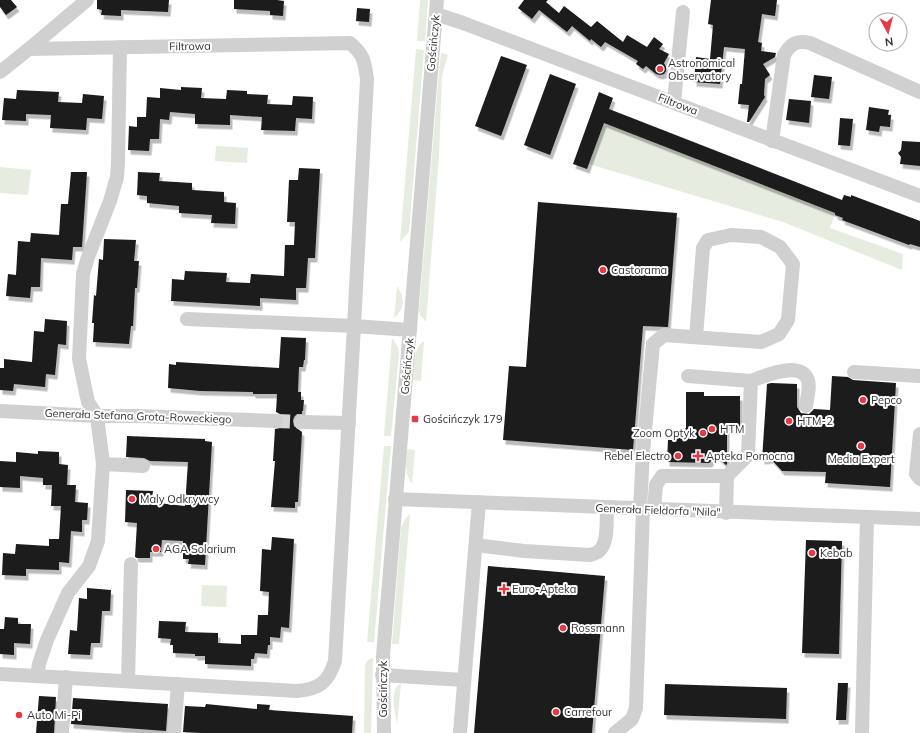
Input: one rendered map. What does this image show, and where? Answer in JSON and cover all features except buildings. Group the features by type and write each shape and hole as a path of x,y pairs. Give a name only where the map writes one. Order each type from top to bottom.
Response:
{"street":[{"path":"0,72 30,49 50,30 87,0"},
{"name":"Gościńczyk","path":"384,733 382,675 395,499 437,0"},
{"path":"674,102 683,12"},
{"name":"Filtrowa","path":"436,14 463,22 772,141 920,196"},
{"path":"772,141 784,55 793,43 801,41 810,43 920,92"},
{"name":"Filtrowa","path":"30,49 350,43 360,52 365,63 367,79 354,326"},
{"path":"37,676 39,664 47,640 68,593 89,566 98,541 103,464 98,416 88,402 79,359 83,274 88,257 110,201 116,177 120,47"},
{"path":"615,733 632,718 636,708 646,509 643,452 653,344 664,336 761,342 779,334 788,320 792,264 780,246 761,237 738,235 708,240 702,248 696,337"},
{"path":"187,319 354,326 410,330"},
{"path":"0,674 297,691 312,690 322,684 331,673 335,661 354,326"},
{"path":"688,376 751,381 770,373 788,370 799,371 807,377 808,384 806,406"},
{"path":"854,372 920,374"},
{"path":"726,513 727,476 748,455 751,381"},
{"name":"Generała Stefana Grota-Roweckiego","path":"0,411 98,416 276,421"},
{"path":"302,422 349,423"},
{"path":"920,434 916,474 920,479"},
{"path":"103,464 143,466"},
{"path":"646,509 656,485 662,476 727,476"},
{"name":"Generała Fieldorfa \"Nila\"","path":"395,499 726,513 920,519"},
{"path":"460,733 479,502"},
{"path":"476,545 524,551 590,555 598,552 605,538 607,508"},
{"path":"862,733 867,517"},
{"path":"128,681 131,564"},
{"path":"382,675 464,680"},
{"path":"62,733 66,677"},
{"path":"174,733 178,684"}],"shaded area":[{"path":"420,0 428,0 425,41 417,41"},
{"path":"416,49 424,50 409,232 400,242"},
{"path":"441,53 448,55 442,76 439,156 426,322 420,315 419,311"},
{"path":"604,123 835,213 830,228 903,254 902,270 783,222 589,164"},
{"path":"216,146 248,148 247,163 215,161"},
{"path":"0,167 31,170 28,195 0,193"},
{"path":"397,287 402,296 403,304 398,315 394,318"},
{"path":"392,338 398,347 399,354 391,436 384,436"},
{"path":"424,341 421,381 413,380 417,349"},
{"path":"384,446 391,446 374,642 367,642"},
{"path":"407,449 415,450 412,484 409,480 407,472"},
{"path":"410,514 399,644 392,644 401,528 405,519"},
{"path":"202,585 227,586 226,607 201,606"},
{"path":"372,658 371,733 364,733 365,666 367,661"},
{"path":"401,683 397,725 394,709 394,697 397,687"}],"tunnel":[{"path":"276,421 301,422"}],"place":[{"name":"Astronomical Observatory","path":"660,69"},
{"name":"Castorama","path":"603,270"},
{"name":"Pepco","path":"863,400"},
{"name":"Gościńczyk 179","path":"415,419"},
{"name":"HTM-2","path":"789,421"},
{"name":"HTM","path":"712,429"},
{"name":"Zoom Optyk","path":"703,433"},
{"name":"Media Expert","path":"861,446"},
{"name":"Rebel Electro","path":"678,456"},
{"name":"Apteka Pomocna","path":"698,456"},
{"name":"Maly Odkrywcy","path":"132,499"},
{"name":"AGA Solarium","path":"156,549"},
{"name":"Kebab","path":"812,553"},
{"name":"Euro-Apteka","path":"504,589"},
{"name":"Rossmann","path":"563,628"},
{"name":"Carrefour","path":"556,712"},
{"name":"Auto Mi-Pi","path":"19,715"}]}
